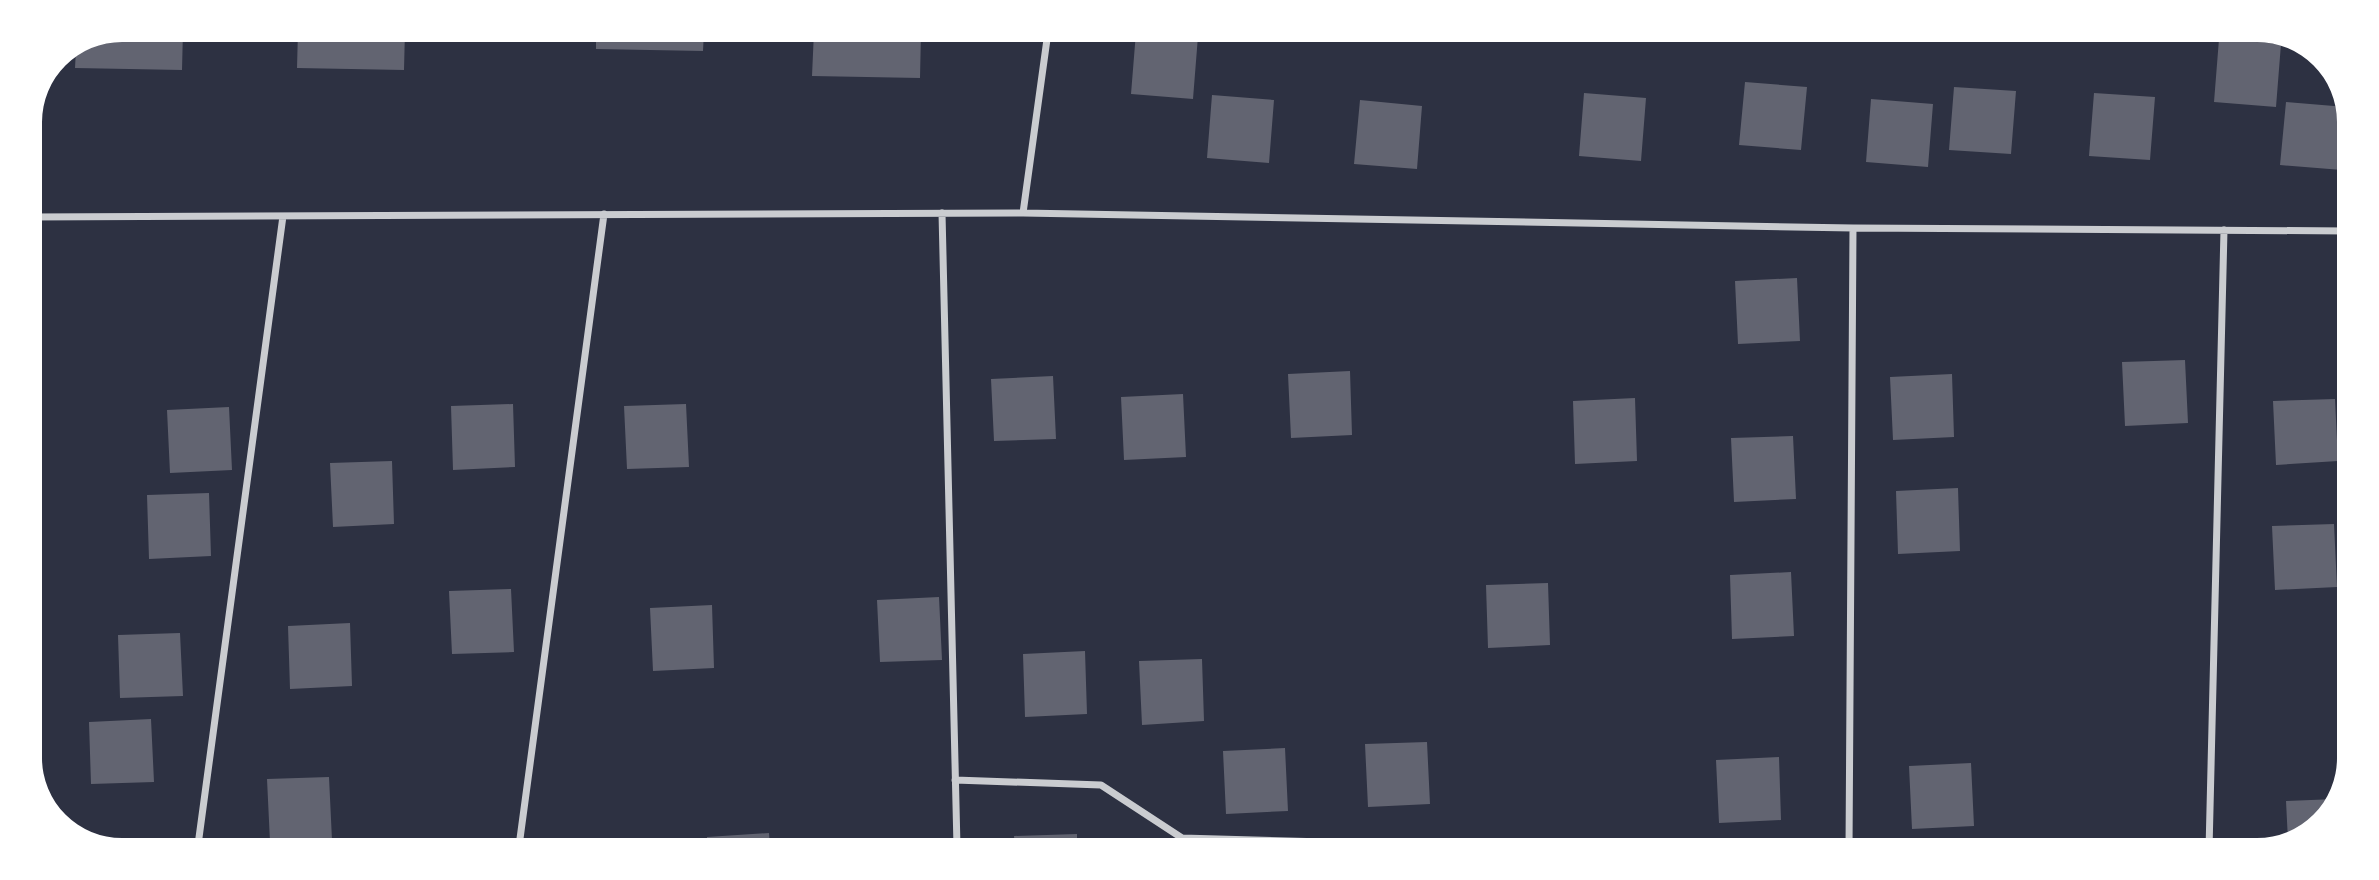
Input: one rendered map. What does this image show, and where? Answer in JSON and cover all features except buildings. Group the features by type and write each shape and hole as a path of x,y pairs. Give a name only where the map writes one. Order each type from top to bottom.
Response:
{"street":[{"path":"1023,213 1047,42"},
{"path":"942,213 957,838"},
{"path":"42,216 1023,213 1853,228 2337,231"},
{"path":"520,838 604,214"},
{"path":"199,838 283,216"},
{"path":"1849,838 1853,228"},
{"path":"2210,838 2224,230"},
{"path":"955,780 1101,785 1182,838"}]}
